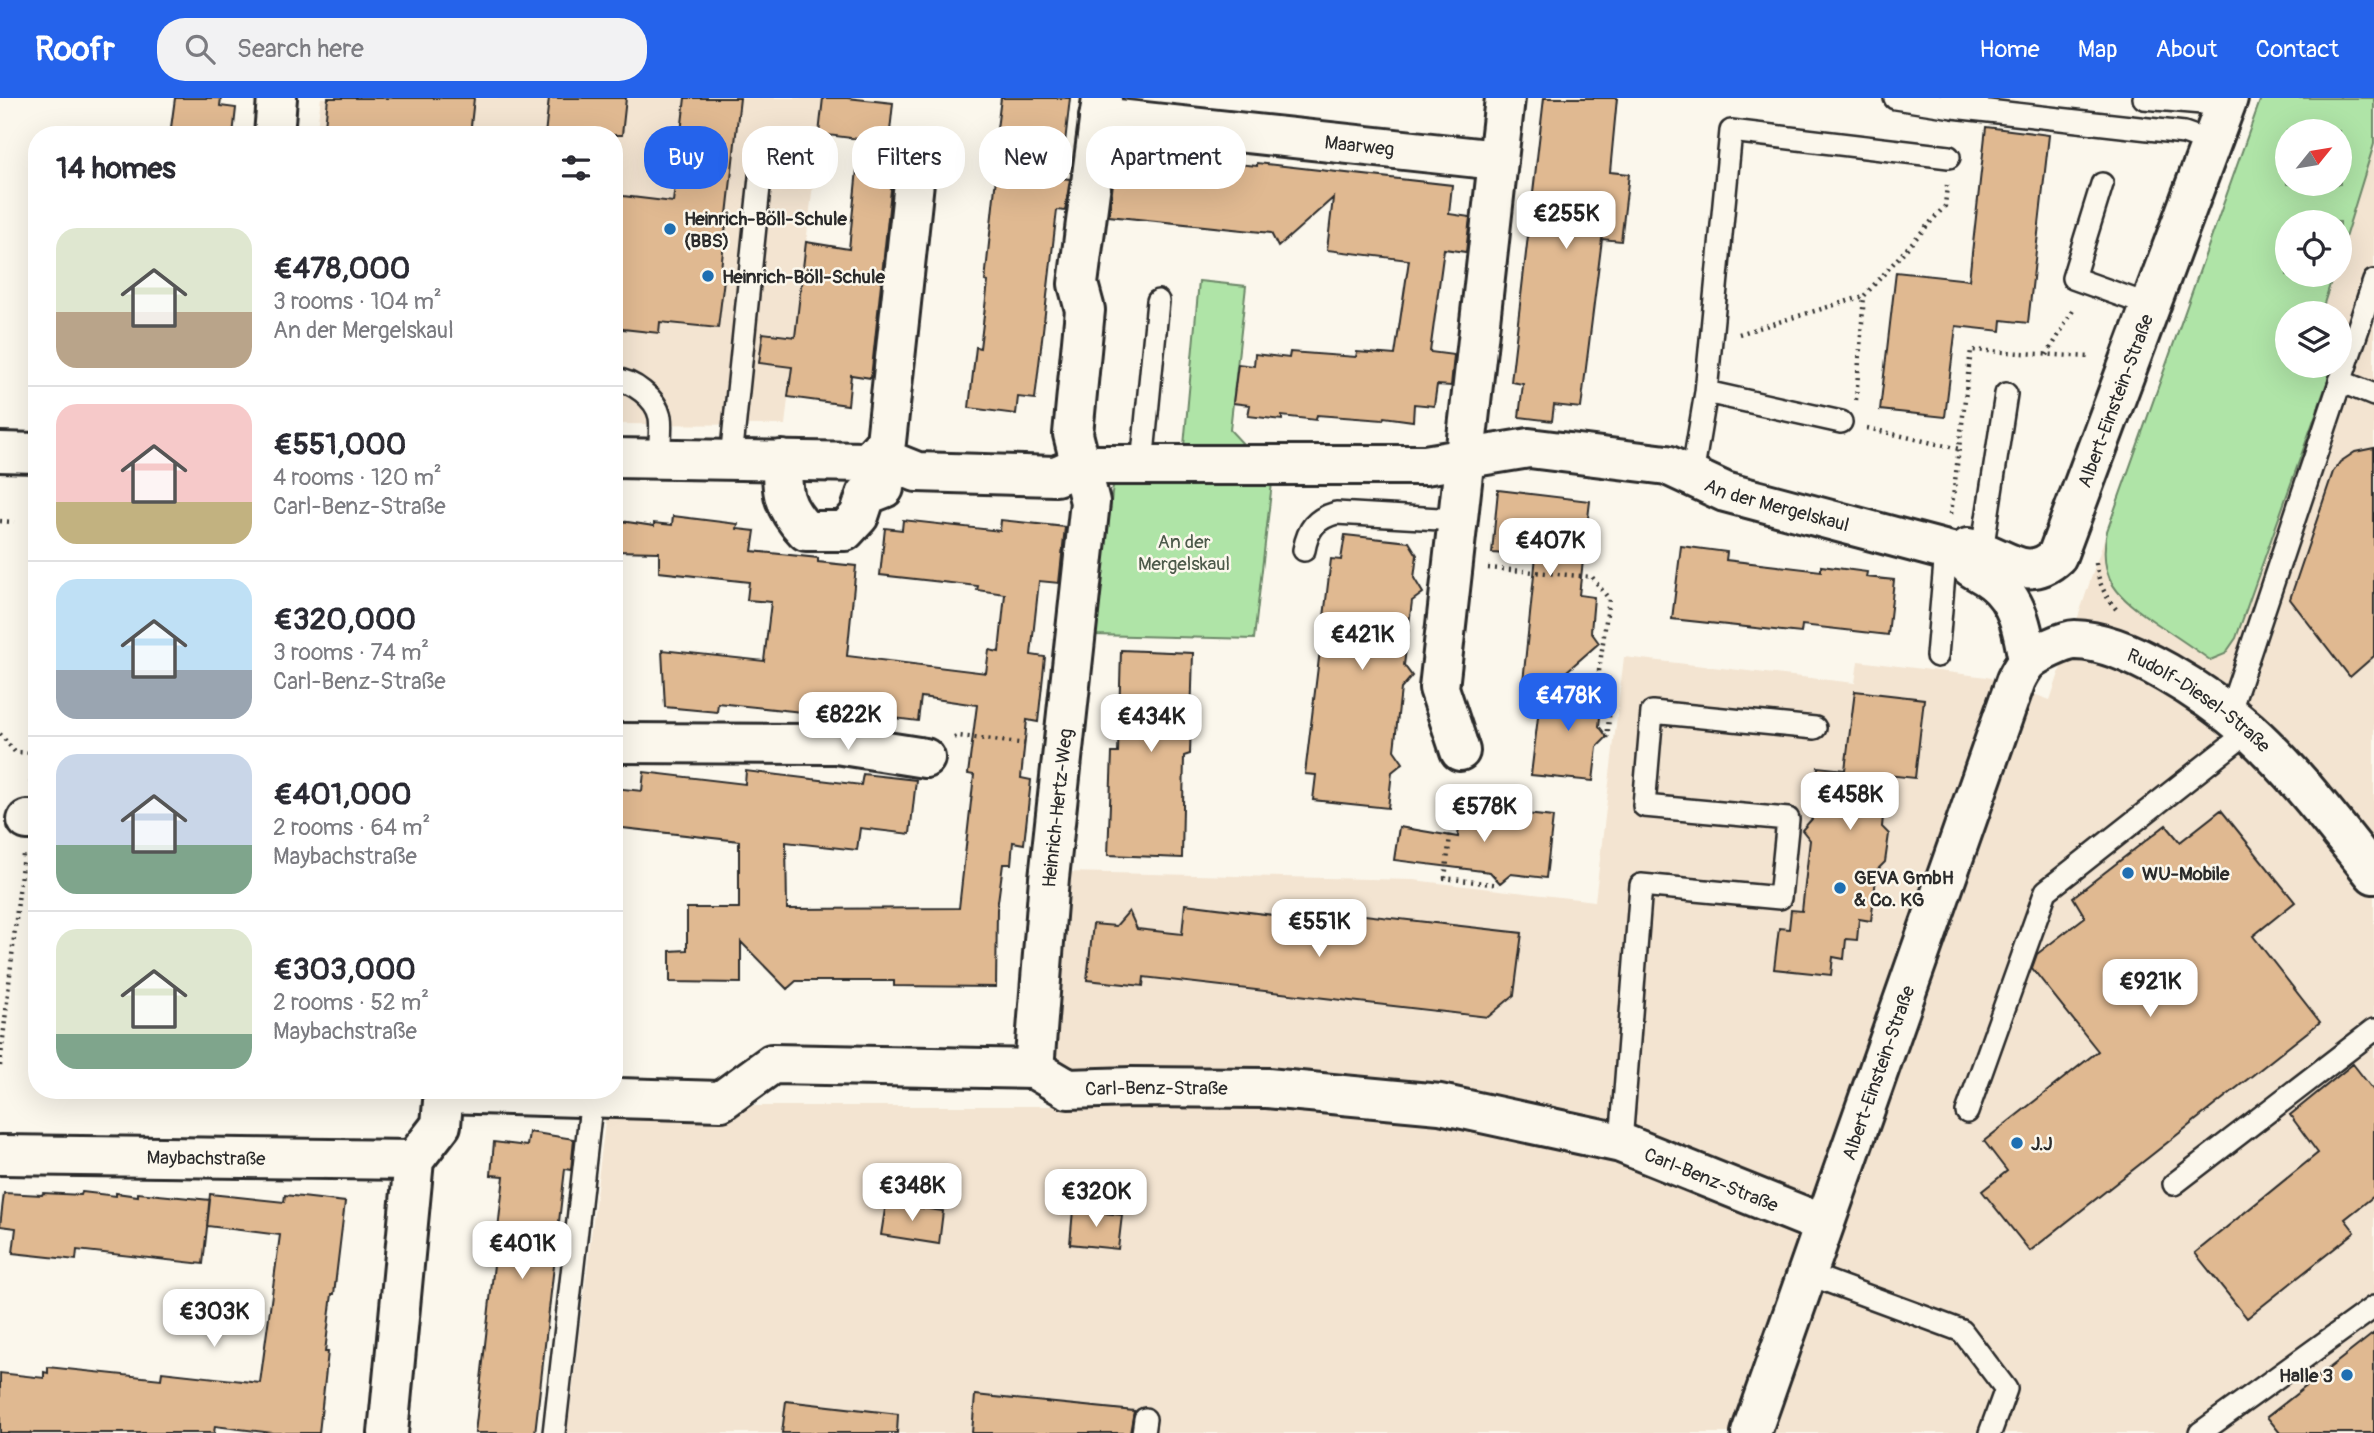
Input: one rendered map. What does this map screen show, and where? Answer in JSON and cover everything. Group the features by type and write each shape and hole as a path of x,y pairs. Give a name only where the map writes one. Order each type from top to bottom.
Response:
{"street":[{"path":"275,126 277,98"},
{"path":"1460,751 1439,688 1505,98"},
{"name":"Albert-Einstein-Straße","path":"1962,552 2036,570 2057,555 2227,102"},
{"name":"Maarweg","path":"1080,465 1073,434 1085,310 1078,285 1100,107 1497,160"},
{"path":"782,460 782,488 790,514 806,531 845,531 859,516 866,495 884,488 882,463 913,189"},
{"name":"An der Mergelskaul","path":"623,458 882,463 917,471 1056,476 1080,465 1425,465 1529,448 1667,465 1725,492 1962,552 1968,567 1989,578 2007,595 2015,608 2023,631 2028,661"},
{"path":"0,452 28,453"},
{"name":"Heinrich-Hertz-Weg","path":"1034,1069 1049,878 1090,502 1080,465"},
{"name":"Rudolf-Diesel-Straße","path":"2028,661 2073,640 2102,644 2152,666 2210,698 2239,722 2325,813 2374,874"},
{"name":"Albert-Einstein-Straße","path":"1751,1433 2004,712 2016,680 2028,661"},
{"path":"623,743 836,744 925,758"},
{"name":"Carl-Benz-Straße","path":"623,1098 721,1101 772,1064 1034,1069 1068,1089 1267,1088 1440,1104 1621,1143 1823,1224"},
{"path":"388,1433 414,1160 441,1125 443,1099"},
{"name":"Maybachstraße","path":"0,1156 414,1160"}],"lane":[{"path":"1895,98 1953,102 2184,133 2213,143"},
{"path":"2144,98 2227,102"},
{"path":"1692,476 1706,392 1731,131 1950,157"},
{"path":"2102,184 2073,278 2151,306"},
{"path":"731,459 759,189"},
{"path":"1967,1112 2046,891 2239,722 2340,381 2374,281"},
{"path":"1142,465 1158,301"},
{"path":"623,380 639,388 652,400 660,416 659,458"},
{"path":"2340,381 2374,396"},
{"path":"1706,392 1847,424"},
{"path":"1937,656 1962,552 2006,394"},
{"path":"1304,551 1311,528 1321,518 1336,513 1457,520"},
{"path":"1621,1143 1641,885 1780,898 1788,819 1644,806 1652,712 1815,728"},
{"path":"2174,1184 2374,1030"},
{"path":"554,1433 592,1099"},
{"path":"1808,1274 1962,1331 2006,1390 1990,1433"},
{"path":"2200,1433 2374,1307"}],"path":[{"path":"1711,342 1864,296 1945,206 1950,157"},
{"path":"2047,355 2089,284"},
{"path":"1864,296 1847,424 1959,449"},
{"path":"0,521 14,522"},
{"path":"2097,552 2099,582 2115,608 2126,615"},
{"path":"1453,565 1592,577 1609,599 1599,671 1611,695 1607,740"},
{"path":"0,734 15,752 28,753"},
{"path":"925,758 959,736 1064,749"},
{"path":"1460,751 1445,878 1499,885"},
{"path":"0,1066 28,851"}],"shaded area":[{"name":"Heinrich-Böll-Schule","path":"321,98 823,98 820,126 742,126 742,189 812,189 785,425 623,424 623,126 317,126"},
{"path":"2261,98 2374,98 2374,1433 567,1433 607,1106 1053,1106 1067,872 1413,880 1595,901 1624,657 1855,683 1858,661 1987,677 2050,700 2107,531"}],"green space":[{"path":"2261,98 2374,98 2374,144 2352,215 2352,210 2275,210 2275,287 2329,287 2325,301 2275,301 2275,378 2329,378 2236,638 2225,654 2210,660 2131,605 2108,575 2105,548 2107,531"},
{"path":"1199,281 1246,286 1230,430 1245,446 1184,446"},
{"name":"An der Mergelskaul","path":"1139,472 1273,474 1254,639 1094,635 1113,486"}],"building":[{"path":"175,98 221,98 220,106 236,108 234,126 171,126"},
{"path":"328,98 474,98 471,126 325,126"},
{"path":"549,98 626,98 623,126 546,126"},
{"name":"Heinrich-Böll-Schule (BBS)","path":"685,98 740,98 720,278 724,279 718,328 660,322 659,333 623,329 623,196 673,202 674,189 728,189 728,126 682,126"},
{"path":"823,98 893,103 891,126 852,126 852,138 838,136 838,126 820,126"},
{"path":"1001,98 1070,98 1067,126 997,126"},
{"path":"1544,98 1617,98 1610,172 1629,174 1621,241 1602,239 1581,408 1554,405 1552,421 1519,417 1523,384 1511,382"},
{"path":"1986,127 2049,135 2028,323 2002,320 2001,331 1956,326 1945,417 1880,410 1896,272 1969,280"},
{"path":"1257,163 1452,185 1449,214 1470,217 1466,252 1444,249 1430,352 1454,355 1451,386 1437,385 1434,406 1414,404 1413,421 1384,417 1383,420 1317,415 1316,420 1282,416 1282,420 1248,416 1250,405 1233,403 1238,364 1254,366 1255,354 1289,358 1290,352 1356,357 1357,352 1395,355 1409,260 1327,250 1333,198 1278,247 1271,233 1109,216 1112,189 1246,189 1246,165 1257,166"},
{"path":"855,189 891,189 871,378 851,375 848,405 788,397 792,367 759,363 763,333 795,337 806,242 849,249"},
{"path":"995,189 1068,189 1065,211 1057,210 1035,399 1018,397 1016,414 969,408 976,347 980,348 988,282 985,281"},
{"path":"2374,448 2374,656 2350,677 2290,599 2333,472 2340,462 2355,452"},
{"path":"1498,490 1590,501 1579,595 1594,597 1591,632 1599,643 1551,685 1523,682 1536,556 1492,553"},
{"path":"673,516 738,524 737,529 755,531 752,551 818,558 818,562 856,566 847,656 986,673 989,650 999,652 1005,594 977,590 978,586 880,575 885,528 902,530 903,520 1000,531 1001,520 1065,527 1059,583 1039,581 1031,655 1045,657 1038,722 1027,720 1021,778 1031,780 1024,844 1013,842 1011,864 1003,864 997,909 996,987 894,986 894,981 796,981 787,989 741,942 741,983 670,982 670,951 687,950 687,908 739,908 739,841 623,828 623,789 642,791 644,772 745,784 746,771 861,785 863,774 916,780 910,834 860,828 857,850 786,842 787,909 959,908 974,775 968,774 977,705 921,697 918,721 811,708 811,713 718,703 717,712 665,707 662,650 764,661 771,602 747,600 749,582 659,572 659,552 623,551 623,521 654,526 654,523 672,525"},
{"path":"1345,535 1409,542 1417,555 1414,578 1423,593 1412,601 1404,665 1412,676 1401,689 1394,750 1403,763 1392,772 1388,808 1313,800 1316,775 1305,774 1331,559 1341,560"},
{"path":"1681,546 1727,552 1726,560 1821,571 1821,566 1867,572 1866,577 1894,580 1888,635 1802,625 1801,633 1672,619"},
{"path":"1121,650 1193,653 1190,754 1184,756 1182,858 1108,855 1112,753 1118,753"},
{"path":"1542,684 1603,691 1599,726 1607,737 1597,747 1593,781 1531,775"},
{"name":"GEVA GmbH & Co. KG","path":"1855,691 1924,699 1915,778 1887,775 1882,827 1889,834 1885,862 1877,870 1871,921 1859,919 1857,940 1846,939 1844,959 1833,957 1831,975 1774,969 1779,928 1789,929 1791,910 1802,911 1810,840 1802,830 1812,819 1818,767 1845,770"},
{"path":"1461,807 1553,817 1546,878 1511,874 1500,883 1490,872 1394,860 1399,827 1458,837"},
{"path":"2221,810 2295,902 2253,936 2320,1022 2030,1251 1982,1191 2007,1171 1984,1141 2098,1051 2032,968 2037,954 2085,917 2073,897 2166,825 2180,842"},
{"path":"1185,904 1345,924 1347,913 1522,933 1514,995 1488,1017 1144,977 1143,986 1087,980 1093,924 1116,926 1129,911 1137,929 1182,934"},
{"path":"2353,1064 2374,1091 2374,1196 2345,1219 2355,1232 2247,1318 2195,1253 2318,1153 2290,1115"},
{"path":"529,1132 574,1139 571,1170 565,1169 535,1433 475,1433 504,1176 491,1175 494,1142 527,1146"},
{"path":"82,1192 116,1196 116,1193 138,1196 138,1193 210,1200 203,1264 77,1250 76,1260 13,1253 16,1228 0,1226 4,1193 81,1195"},
{"path":"210,1194 284,1202 285,1195 345,1202 325,1352 328,1352 319,1433 273,1433 215,1426 214,1433 0,1433 0,1373 44,1378 48,1367 161,1379 162,1372 260,1383 280,1235 207,1226"},
{"path":"886,1203 943,1211 939,1244 881,1235"},
{"path":"1073,1210 1122,1215 1118,1249 1070,1244"},
{"name":"Halle 3","path":"2374,1333 2374,1433 2280,1433 2267,1417"},
{"path":"975,1395 1134,1411 1130,1433 972,1433"},
{"path":"786,1401 898,1414 897,1433 782,1433"}],"place":[{"name":"Heinrich-Böll-Schule (BBS)","path":"670,229"},
{"name":"Heinrich-Böll-Schule","path":"708,276"},
{"name":"WU-Mobile","path":"2128,873"},
{"name":"GEVA GmbH & Co. KG","path":"1840,888"},
{"name":"J.J","path":"2017,1143"},
{"name":"Halle 3","path":"2347,1375"}]}
